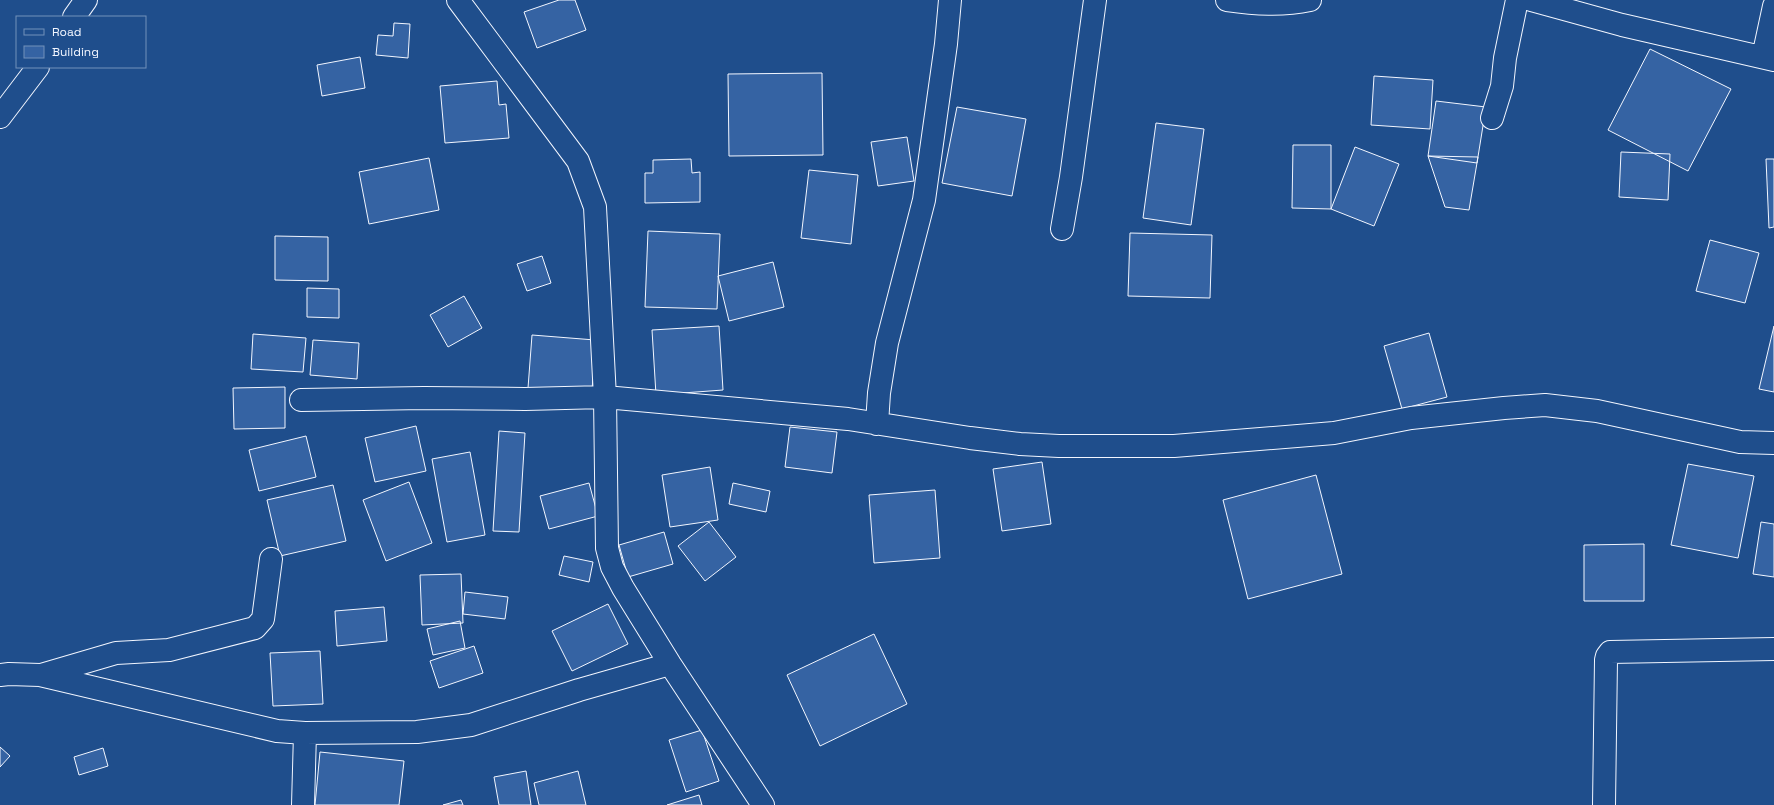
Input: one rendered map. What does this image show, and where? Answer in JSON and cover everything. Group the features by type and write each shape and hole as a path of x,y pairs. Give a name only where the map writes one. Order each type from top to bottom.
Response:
{"street":[{"path":"75,16 86,0"},
{"path":"458,0 578,161 588,184 595,207 605,397 607,548 612,568 670,664 764,805"},
{"path":"877,424 879,393 887,343 924,200 944,60 950,0"},
{"path":"1062,228 1071,177 1095,0"},
{"path":"1227,0 1255,4 1292,4 1310,0"},
{"path":"1492,118 1502,86 1505,58 1517,0"},
{"path":"1531,0 1622,25 1769,59 1774,6"},
{"path":"0,117 37,68"},
{"path":"301,400 424,398 525,399 605,397 840,419 1020,444 1059,446 1174,446 1334,433 1411,418 1545,405 1597,411 1740,442 1774,443"},
{"path":"40,675 116,653 169,650 255,628 263,619 271,559"},
{"path":"1604,805 1606,660 1610,652 1774,649"},
{"path":"0,675 40,675 277,730 305,733 417,732 472,725 579,690 670,664"},
{"path":"303,805 305,733"}],"building":[{"path":"559,0 575,0 586,30 537,48 524,12"},
{"path":"394,23 410,24 408,58 376,55 378,35 393,36"},
{"path":"1650,49 1731,89 1688,171 1608,130"},
{"path":"360,57 365,88 322,96 317,65"},
{"path":"822,73 823,155 729,156 728,74"},
{"path":"1374,76 1433,80 1430,129 1371,125"},
{"path":"497,81 499,105 506,104 509,138 445,143 440,86"},
{"path":"1436,101 1486,107 1477,163 1428,156"},
{"path":"957,107 1026,119 1012,196 942,183"},
{"path":"1156,123 1204,129 1191,225 1143,218"},
{"path":"907,137 914,181 878,186 871,142"},
{"path":"1293,145 1331,145 1331,209 1292,208"},
{"path":"1355,147 1399,164 1374,226 1331,209"},
{"path":"1621,152 1670,154 1668,200 1619,197"},
{"path":"1428,156 1478,157 1469,210 1445,207"},
{"path":"429,158 439,210 369,224 359,172"},
{"path":"691,159 692,173 700,172 700,202 645,203 645,173 653,173 653,160"},
{"path":"1766,159 1774,159 1774,227 1769,228"},
{"path":"809,170 858,175 851,244 801,238"},
{"path":"648,231 720,234 717,309 645,307"},
{"path":"1130,233 1212,235 1210,298 1128,296"},
{"path":"275,236 328,237 328,281 275,280"},
{"path":"1710,240 1759,253 1745,303 1696,291"},
{"path":"542,256 551,283 527,291 517,264"},
{"path":"773,262 784,307 729,321 718,276"},
{"path":"307,288 339,289 339,318 307,317"},
{"path":"464,296 482,328 448,347 430,315"},
{"path":"719,326 723,390 656,395 652,330"},
{"path":"1774,326 1774,392 1759,389"},
{"path":"1429,333 1447,397 1402,409 1384,346"},
{"path":"253,334 306,338 303,372 251,369"},
{"path":"532,335 595,340 592,392 528,388"},
{"path":"313,340 359,343 357,379 310,375"},
{"path":"285,387 285,428 234,429 233,388"},
{"path":"416,426 426,471 375,482 365,438"},
{"path":"790,427 837,432 832,473 785,467"},
{"path":"499,431 525,433 519,532 493,531"},
{"path":"306,436 316,477 259,491 249,450"},
{"path":"470,452 485,535 447,542 432,459"},
{"path":"1042,462 1051,524 1002,531 993,469"},
{"path":"1688,464 1754,476 1738,558 1671,545"},
{"path":"710,467 718,520 670,527 662,475"},
{"path":"1316,475 1342,574 1248,599 1223,500"},
{"path":"409,482 432,543 386,561 363,500"},
{"path":"589,483 598,516 549,529 540,496"},
{"path":"733,483 770,491 766,512 729,504"},
{"path":"333,485 346,541 280,556 267,500"},
{"path":"935,490 940,558 874,563 869,495"},
{"path":"709,522 736,557 705,581 678,546"},
{"path":"1761,522 1774,524 1774,577 1753,574"},
{"path":"664,532 673,564 628,577 619,545"},
{"path":"1644,544 1644,601 1584,601 1584,545"},
{"path":"564,556 593,562 589,582 559,575"},
{"path":"461,574 463,623 422,625 420,575"},
{"path":"465,592 508,597 505,619 463,614"},
{"path":"608,604 628,644 572,671 552,631"},
{"path":"384,607 387,641 337,646 335,611"},
{"path":"460,621 465,648 433,655 427,629"},
{"path":"874,634 907,704 820,746 787,675"},
{"path":"474,646 483,673 439,688 430,661"},
{"path":"320,651 323,704 273,706 270,653"},
{"path":"702,730 719,781 686,792 669,740"},
{"path":"0,747 10,756 0,767"},
{"path":"103,748 108,766 79,775 74,757"},
{"path":"320,752 404,761 399,805 315,805"},
{"path":"526,771 531,805 499,805 494,777"},
{"path":"578,771 586,805 539,805 534,783"},
{"path":"699,795 702,805 667,805"},
{"path":"461,800 463,805 443,805"}]}
